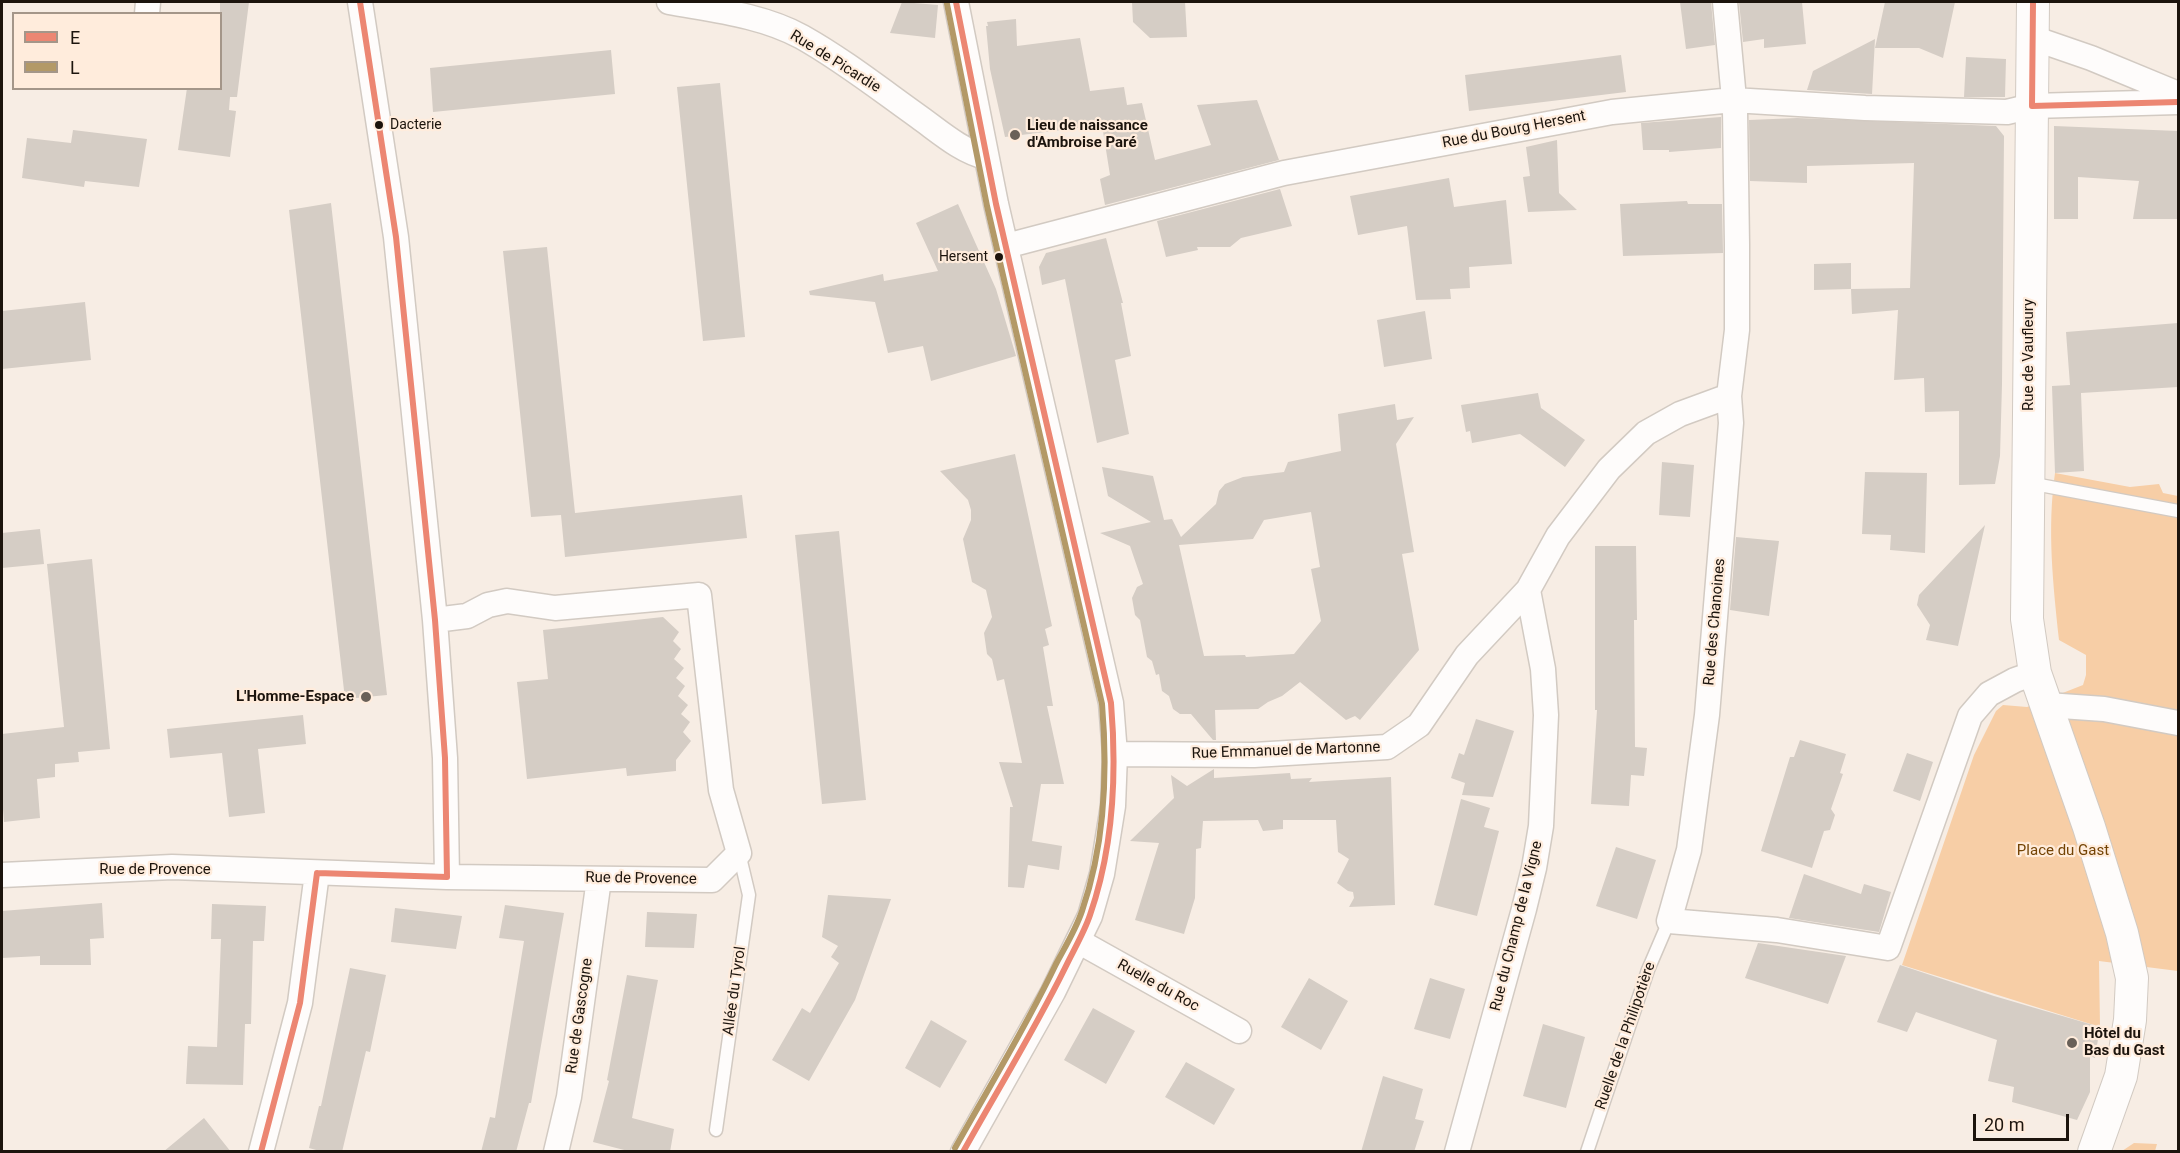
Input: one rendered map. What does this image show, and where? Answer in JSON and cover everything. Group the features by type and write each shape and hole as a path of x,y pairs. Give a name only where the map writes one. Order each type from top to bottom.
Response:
{"street":[{"path":"360,2 396,237 435,620 445,758 447,877"},
{"name":"Rue de Picardie","path":"669,2 728,12 801,36 962,147 986,157"},
{"path":"956,2 986,157 1111,703 1115,754 1113,806 1102,874 1090,916 1053,992 963,1152"},
{"name":"Rue des Chanoines","path":"1669,921 1689,850 1707,715 1731,423 1729,396 1737,330 1733,100 1725,2"},
{"name":"Rue de Vaufleury","path":"2033,2 2027,619 2035,673 2099,859 2122,933 2132,978 2130,1020 2121,1076 2094,1152"},
{"path":"2033,38 2091,58 2178,94"},
{"name":"Rue du Bourg Hersent","path":"1006,246 1284,173 1612,112 1733,100 1865,108 2007,112 2032,106 2178,102"},
{"name":"Rue Emmanuel de Martonne","path":"1115,754 1254,755 1387,747 1419,725 1467,655 1528,590 1558,536 1609,469 1646,433 1680,414 1729,396"},
{"name":"Rue du Champ de la Vigne","path":"1457,1152 1524,909 1541,826 1546,715 1543,669 1528,590"},
{"path":"435,620 466,616 488,605 507,601 555,608 699,595 721,790 739,852"},
{"path":"1669,921 1777,930 1888,948 1970,716 1989,693 2035,673"},
{"path":"2047,705 2104,709 2178,723"},
{"name":"Rue de Provence","path":"2,875 148,867 447,877 712,880 739,852"},
{"path":"261,1152 300,1003 317,873"},
{"name":"Rue de Gascogne","path":"556,1152 569,1097 599,879"},
{"name":"Ruelle du Roc","path":"1078,941 1239,1031"}],"lane":[{"path":"2027,483 2178,511"},
{"name":"Allée du Tyrol","path":"716,1130 749,895 739,852"},
{"name":"Ruelle de la Philipotière","path":"1587,1152 1648,969 1669,921"}],"green space":[{"name":"Place du Gast","path":"2055,473 2130,487 2159,484 2163,493 2178,496 2178,971 2099,961 2100,1027 1902,965 1974,755 1996,711 2003,705 2027,707 2083,685 2086,675 2086,655 2059,640 2051,536"},
{"path":"2134,1143 2157,1144 2155,1151 2122,1151"}],"building":[{"path":"220,2 249,2 237,97 230,97 229,110 236,111 230,157 178,150 187,90 222,90 222,12 220,12"},
{"path":"902,2 938,5 935,38 890,33"},
{"path":"1132,2 1185,2 1187,37 1150,38 1133,22"},
{"path":"1680,2 1711,2 1715,45 1686,49"},
{"path":"1739,2 1802,2 1806,44 1764,48 1764,39 1743,42"},
{"path":"1885,2 1955,2 1943,58 1919,48 1875,48"},
{"path":"1016,19 1017,46 1080,38 1090,91 1124,87 1127,105 1142,103 1155,160 1211,145 1197,105 1257,100 1279,160 1105,205 1100,179 1110,175 1102,125 1005,137 990,69 986,26 988,26 987,22"},
{"path":"1875,39 1872,94 1807,90 1813,71"},
{"path":"611,50 615,94 433,112 430,68"},
{"path":"1621,55 1626,92 1469,111 1465,75"},
{"path":"1966,57 2006,59 2005,97 1964,97"},
{"path":"720,83 745,337 703,341 677,87"},
{"path":"1721,117 1721,148 1669,152 1669,150 1643,150 1641,123"},
{"path":"1797,118 1996,126 2004,136 2002,384 2000,456 1995,484 1959,485 1959,411 1925,412 1924,378 1894,380 1898,310 1852,314 1851,289 1910,288 1914,163 1807,166 1807,183 1750,181 1749,120"},
{"path":"2054,126 2178,131 2178,219 2133,219 2139,181 2078,177 2078,219 2054,219"},
{"path":"73,130 147,139 139,187 85,181 84,187 22,178 27,138 71,143"},
{"path":"1557,140 1559,193 1577,210 1528,212 1523,177 1530,176 1526,147"},
{"path":"1449,178 1454,207 1506,200 1512,264 1469,267 1470,288 1450,289 1451,299 1416,300 1407,226 1358,235 1350,196"},
{"path":"1280,189 1292,226 1241,238 1230,247 1197,247 1198,250 1166,257 1157,221"},
{"path":"1687,201 1688,204 1722,204 1723,253 1623,256 1620,204"},
{"path":"331,203 387,695 345,699 289,210"},
{"path":"958,204 996,289 1016,356 931,381 923,346 888,353 875,302 810,295 809,291 883,274 884,281 938,271 916,223"},
{"path":"1106,238 1123,303 1121,303 1131,356 1115,360 1129,434 1097,443 1065,279 1042,285 1039,267 1046,253"},
{"path":"547,247 575,513 742,495 747,538 565,557 561,515 531,517 503,251"},
{"path":"1851,263 1851,289 1814,290 1814,264"},
{"path":"85,302 91,360 2,369 2,311"},
{"path":"1425,311 1432,359 1384,367 1377,320"},
{"path":"2178,323 2178,387 2081,393 2084,471 2055,473 2052,386 2070,385 2066,332"},
{"path":"1538,393 1541,408 1585,440 1565,467 1520,434 1472,443 1470,431 1466,432 1461,405"},
{"path":"1395,404 1397,420 1414,417 1396,444 1414,552 1402,554 1419,650 1360,720 1355,716 1346,720 1300,682 1282,696 1258,709 1215,710 1216,740 1213,740 1191,714 1180,714 1173,709 1169,696 1162,691 1159,674 1156,675 1152,661 1147,657 1140,620 1135,615 1132,598 1137,587 1143,584 1130,546 1100,533 1151,522 1108,496 1102,467 1153,476 1164,520 1172,519 1181,537 1216,504 1219,491 1225,484 1243,477 1284,472 1288,462 1341,451 1338,414","holes":["1311,512 1320,567 1311,569 1321,621 1294,654 1246,657 1245,655 1204,656 1179,545 1253,539 1264,520"]},
{"path":"1015,454 1052,626 1045,629 1049,645 1043,647 1053,706 1047,706 1064,784 1041,784 1032,841 1062,846 1059,870 1028,865 1024,888 1008,887 1010,807 1013,807 999,762 1022,763 1004,679 997,681 992,659 987,654 984,633 992,617 986,590 972,582 963,539 971,520 971,510 968,500 940,471"},
{"path":"1662,462 1694,465 1690,517 1659,515"},
{"path":"1865,472 1927,473 1925,553 1890,550 1891,535 1862,534"},
{"path":"1985,525 1958,646 1926,640 1930,625 1917,605 1919,595"},
{"path":"40,529 44,564 2,568 2,533"},
{"path":"839,531 866,800 822,804 795,535"},
{"path":"1736,537 1779,541 1769,616 1730,610"},
{"path":"1595,546 1636,546 1635,747 1647,748 1644,776 1631,775 1629,806 1591,804 1597,710 1595,710"},
{"path":"92,559 110,749 78,752 79,762 55,764 55,777 37,779 40,818 4,822 2,734 64,727 47,564"},
{"path":"663,617 679,632 673,641 681,649 674,659 684,668 676,678 685,686 678,696 688,705 681,714 690,722 683,732 691,741 676,760 676,771 627,776 626,768 527,779 517,682 548,679 543,630"},
{"path":"303,715 306,744 258,749 265,813 229,817 222,753 170,758 167,729"},
{"path":"1476,719 1514,731 1493,797 1462,795 1465,783 1451,778 1459,753 1464,755"},
{"path":"1800,740 1846,754 1840,773 1843,774 1831,809 1835,815 1830,830 1824,831 1812,868 1761,851 1790,757 1794,757"},
{"path":"1907,753 1933,762 1920,801 1893,791"},
{"path":"1214,769 1214,778 1290,773 1291,779 1312,778 1309,782 1391,777 1395,905 1349,907 1354,898 1353,892 1337,883 1349,859 1338,852 1336,820 1283,820 1283,829 1263,831 1258,820 1203,821 1201,848 1196,849 1195,898 1184,934 1135,920 1159,843 1130,841 1174,798 1171,775 1187,786"},
{"path":"1461,799 1490,808 1484,827 1499,831 1477,916 1434,905"},
{"path":"1616,847 1656,860 1637,919 1596,906"},
{"path":"1804,874 1861,894 1864,884 1891,892 1879,932 1789,918"},
{"path":"828,895 891,899 855,1000 809,1081 772,1060 802,1008 810,1013 839,963 831,957 838,946 822,937"},
{"path":"102,903 104,938 90,939 91,965 40,965 40,956 2,958 2,911"},
{"path":"212,904 266,906 264,941 253,941 251,1024 245,1024 243,1085 186,1084 188,1046 217,1047 221,939 211,939"},
{"path":"505,905 564,913 531,1103 529,1103 516,1152 481,1152 490,1117 495,1118 524,941 499,938"},
{"path":"395,908 462,916 456,949 391,942"},
{"path":"647,912 697,914 694,948 645,947"},
{"path":"1758,943 1846,956 1828,1004 1745,978"},
{"name":"Hôtel du Bas du Gast","path":"1900,965 2100,1027 2095,1058 2090,1056 2090,1092 2077,1120 2012,1102 2014,1087 1988,1081 1997,1040 1916,1012 1907,1032 1877,1022"},
{"path":"350,968 386,975 370,1052 366,1051 342,1152 323,1152 309,1148 319,1106 321,1106"},
{"path":"627,975 658,980 632,1118 674,1129 670,1152 632,1152 593,1142 609,1081 607,1080"},
{"path":"1309,978 1348,1001 1321,1050 1281,1027"},
{"path":"1430,978 1465,989 1450,1039 1414,1029"},
{"path":"1093,1008 1135,1031 1106,1084 1064,1060"},
{"path":"931,1020 967,1041 940,1088 905,1068"},
{"path":"1543,1024 1585,1037 1566,1108 1523,1096"},
{"path":"1186,1062 1235,1089 1214,1125 1165,1097"},
{"path":"1383,1076 1423,1089 1415,1119 1424,1121 1414,1152 1361,1152"},
{"path":"204,1118 231,1152 163,1152"}],"transit line":[{"name":"E","path":"360,2 396,237 435,620 445,758 447,877"},
{"name":"E","path":"956,2 996,204 1111,703 1114,756 1109,836 1098,889 1088,922 1041,1015 963,1152"},
{"name":"E","path":"2033,2 2032,106 2178,102"},
{"name":"L","path":"947,4 987,206 1102,704 1105,756 1100,835 1090,886 1080,918 1032,1011 955,1148"},
{"name":"E","path":"317,873 447,877"},
{"name":"E","path":"261,1152 300,1003 317,873"}],"place":[{"name":"Dacterie","path":"379,125"},
{"name":"Lieu de naissance d'Ambroise Paré","path":"1015,135"},
{"name":"Hersent","path":"999,257"},
{"name":"L'Homme-Espace","path":"366,697"},
{"name":"Hôtel du Bas du Gast","path":"2072,1043"}]}
